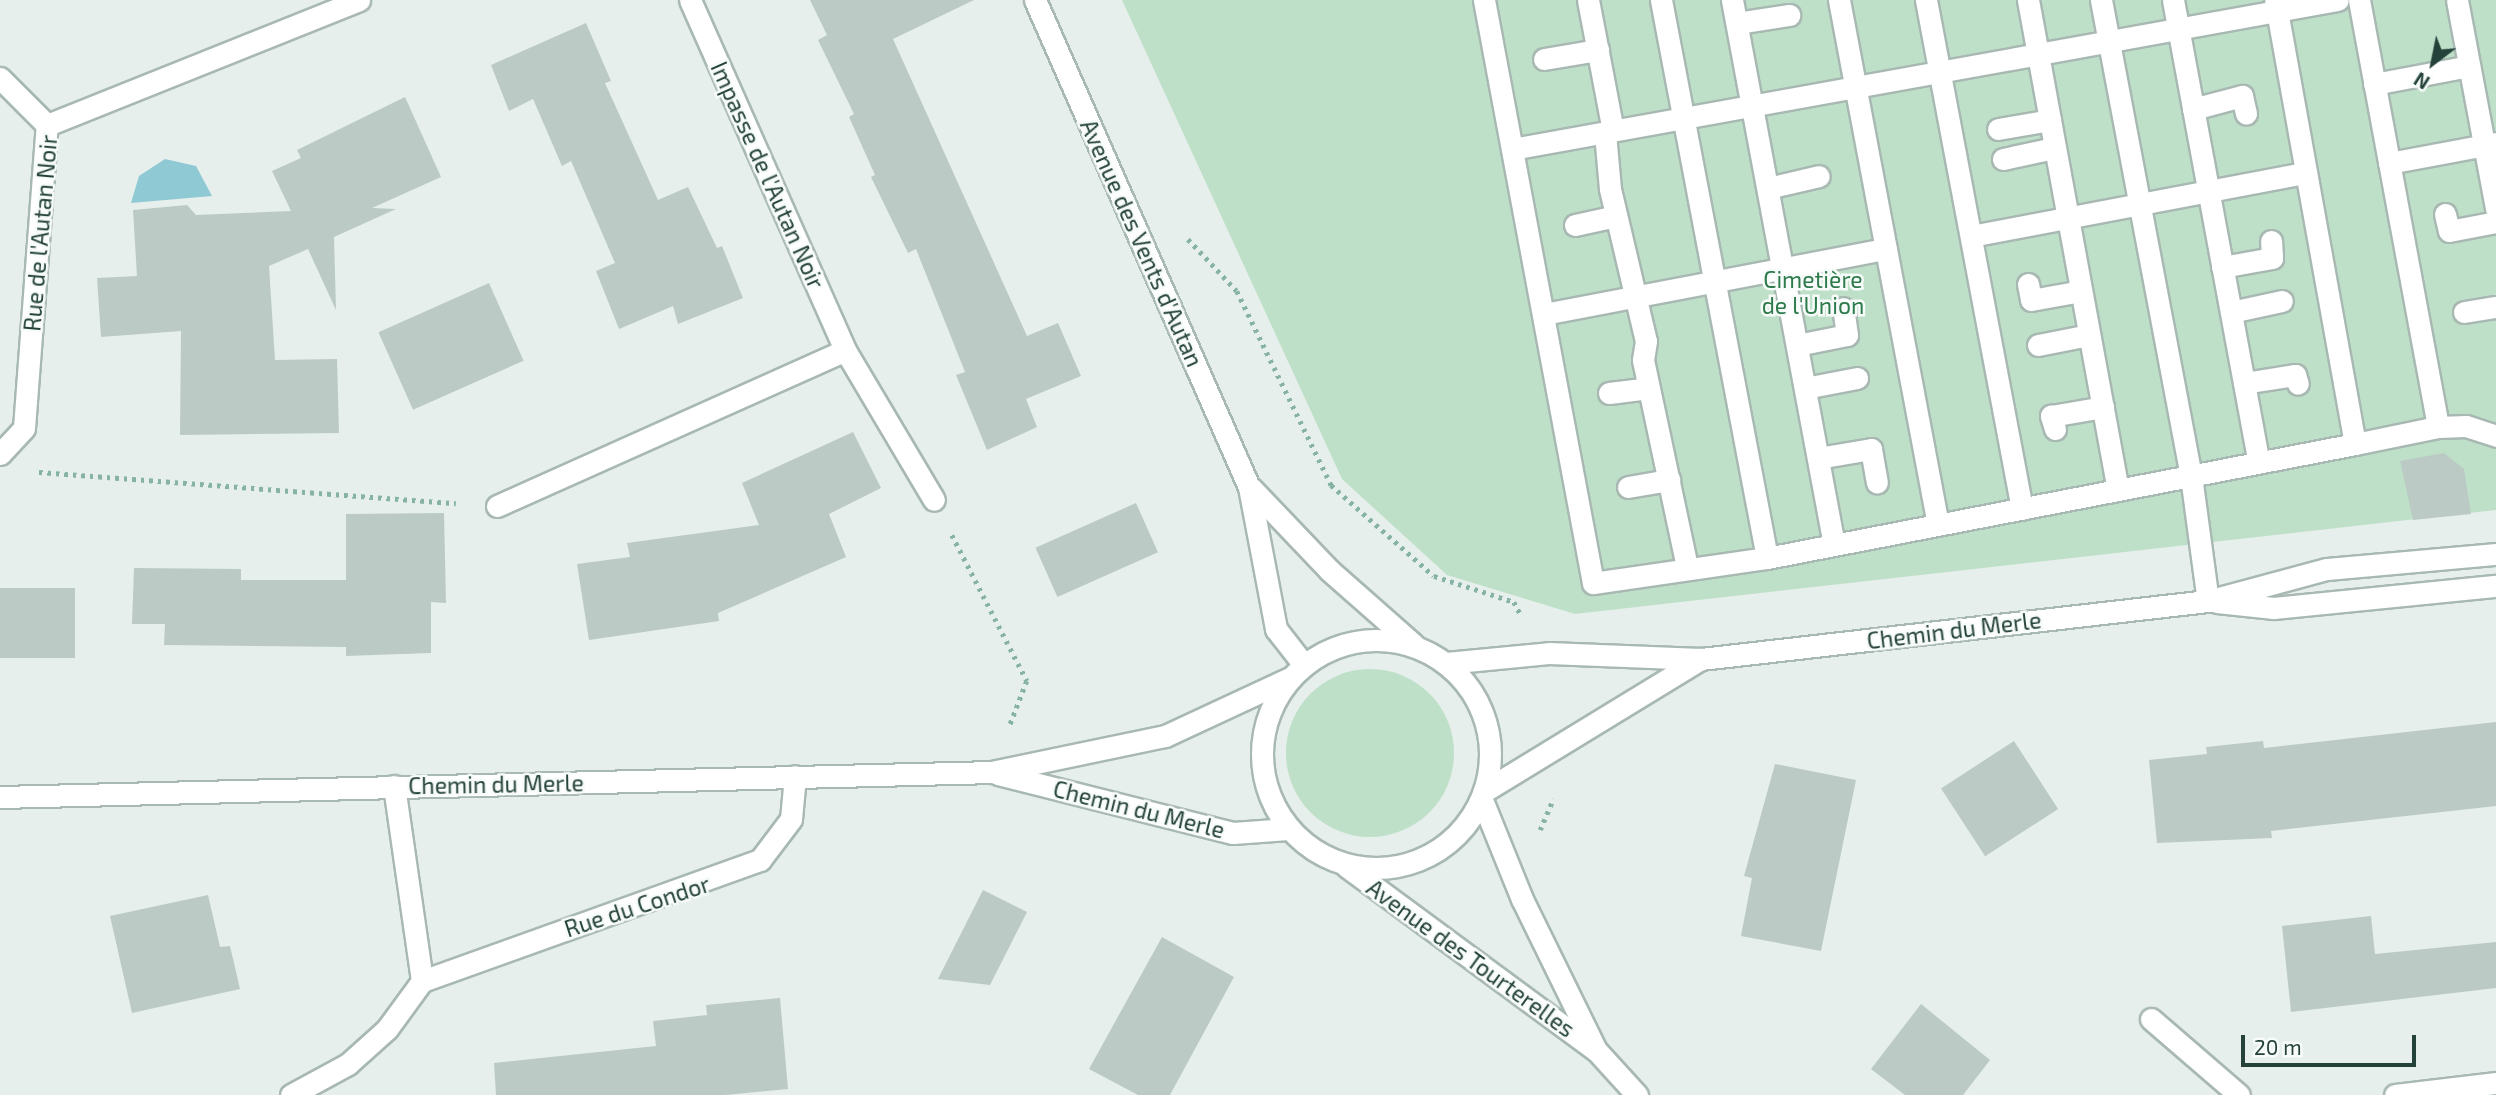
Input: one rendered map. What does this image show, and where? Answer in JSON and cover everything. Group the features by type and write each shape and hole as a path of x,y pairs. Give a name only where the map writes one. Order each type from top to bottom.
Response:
{"street":[{"name":"Rue de l'Autan Noir","path":"0,454 24,428 47,125 359,0"},
{"name":"Impasse de l'Autan Noir","path":"690,0 845,350 934,500"},
{"name":"Avenue des Vents d'Autan","path":"1035,0 1249,487 1276,629 1296,672"},
{"path":"1484,0 1593,583 1687,567 1767,558 2438,427 2466,426 2496,436"},
{"path":"1588,0 1609,132 1616,216 1637,296 1649,387 1687,567"},
{"path":"1661,0 1767,558"},
{"path":"1732,0 1834,545"},
{"path":"1839,0 1938,525"},
{"path":"1926,0 2022,509"},
{"path":"2028,0 2118,490"},
{"path":"2101,0 2191,476 2208,601"},
{"path":"2172,0 2259,462"},
{"path":"1513,149 2178,28 2276,5 2338,0"},
{"path":"2359,0 2438,427"},
{"path":"2457,0 2469,66 2490,144 2496,209"},
{"path":"2276,5 2355,444"},
{"path":"1737,23 1789,15"},
{"path":"1544,59 1598,50"},
{"path":"2374,84 2469,66"},
{"path":"0,78 47,125"},
{"path":"2193,109 2242,96 2246,114"},
{"path":"1998,130 2050,120"},
{"path":"2389,163 2490,144"},
{"path":"2003,159 2054,148"},
{"path":"1971,236 2306,173"},
{"path":"1768,188 1819,176"},
{"path":"2445,214 2449,231 2496,222"},
{"path":"1575,225 1616,216"},
{"path":"2222,267 2272,258 2271,240"},
{"path":"1544,314 1886,249"},
{"path":"2028,284 2031,300 2081,291"},
{"path":"2231,313 2282,301"},
{"path":"2464,312 2496,307"},
{"path":"1797,345 1847,335 1843,308"},
{"path":"2038,345 2089,335"},
{"path":"497,506 845,350"},
{"path":"2244,383 2295,375 2298,384"},
{"path":"1805,388 1857,378"},
{"path":"1609,393 1649,387"},
{"path":"2055,429 2051,416 2103,407"},
{"path":"1818,458 1871,449 1877,482"},
{"path":"1628,487 1669,480"},
{"name":"Avenue des Vents d'Autan","path":"1249,487 1329,570 1416,647"},
{"name":"Chemin du Merle","path":"1446,663 1534,653 1701,659 2208,601 2327,569 2496,554"},
{"name":"Chemin du Merle","path":"2208,601 2274,608 2496,586"},
{"path":"1382,639 1416,647 1446,663 1477,698 1488,732 1484,795 1460,834 1427,858 1387,870 1346,866 1315,852 1288,829 1267,793 1261,754 1267,714 1296,672 1347,643 1382,639"},
{"name":"Chemin du Merle","path":"1484,795 1701,659"},
{"name":"Chemin du Merle","path":"0,797 992,772 1165,736 1296,672"},
{"name":"Chemin du Merle","path":"992,772 1233,832 1288,829"},
{"name":"Rue du Condor","path":"422,981 760,860 791,819 795,776"},
{"path":"291,1095 348,1063 387,1030 422,981 394,786"},
{"name":"Avenue des Tourterelles","path":"1484,795 1596,1050"},
{"name":"Avenue des Tourterelles","path":"1346,866 1596,1050 1637,1095"},
{"path":"2151,1019 2239,1095"},
{"path":"2395,1095 2496,1083"}],"path":[{"path":"1186,237 1237,291 1331,485 1434,576 1514,602 1534,653"},
{"path":"28,471 497,506"},
{"path":"934,500 1027,681 992,772"},
{"path":"1536,839 1554,797 1569,780 1560,745"}],"green space":[{"name":"Cimetière de l'Union","path":"1122,0 2496,0 2496,510 1575,614 1447,575 1342,479"},
{"path":"1370,669 1402,675 1430,693 1448,721 1454,753 1448,785 1430,813 1402,831 1370,837 1338,831 1310,813 1292,785 1286,753 1292,721 1310,693 1338,675"}],"water":[{"path":"165,159 196,166 212,196 131,203 139,176"}],"building":[{"path":"810,0 974,0 893,39 1027,336 1058,323 1081,376 1026,399 1037,427 987,450 956,375 965,372 916,249 908,253 871,177 875,175 849,117 854,114 818,40 827,35"},
{"path":"586,23 611,81 605,83 658,200 688,187 717,248 722,246 743,298 678,324 673,306 619,329 596,271 615,263 571,161 562,166 533,99 509,111 491,65"},
{"path":"405,97 441,177 372,208 396,209 334,237 336,310 308,249 269,266 275,360 337,359 339,433 180,435 181,331 101,337 97,278 137,276 133,210 187,205 196,215 291,211 272,171 301,158 297,150"},
{"path":"489,283 524,361 413,410 378,332"},
{"path":"853,432 881,488 829,514 846,557 718,613 719,621 589,640 577,564 630,557 627,543 759,525 742,483"},
{"path":"2444,453 2464,469 2471,514 2413,520 2400,461"},
{"path":"1136,503 1158,552 1057,597 1036,548"},
{"path":"444,513 446,603 431,602 431,653 346,656 346,647 164,645 165,624 132,624 134,568 241,569 241,580 346,580 346,514"},
{"path":"0,588 75,588 75,658 0,658"},
{"path":"2496,722 2496,806 2271,831 2272,838 2157,843 2149,760 2207,754 2206,747 2263,741 2264,748"},
{"path":"2014,741 2058,809 1985,856 1941,788"},
{"path":"1775,764 1856,780 1821,951 1741,936 1752,878 1744,876"},
{"path":"983,890 1027,912 990,985 938,979"},
{"path":"208,895 220,947 230,946 240,989 132,1013 110,916"},
{"path":"2371,916 2375,954 2496,942 2496,988 2291,1012 2282,926"},
{"path":"1162,937 1234,977 1170,1095 1138,1095 1089,1069"},
{"path":"780,998 788,1089 725,1095 496,1095 494,1063 656,1046 653,1021 707,1015 706,1005"},
{"path":"1921,1004 1990,1060 1963,1095 1905,1095 1871,1069"}]}
